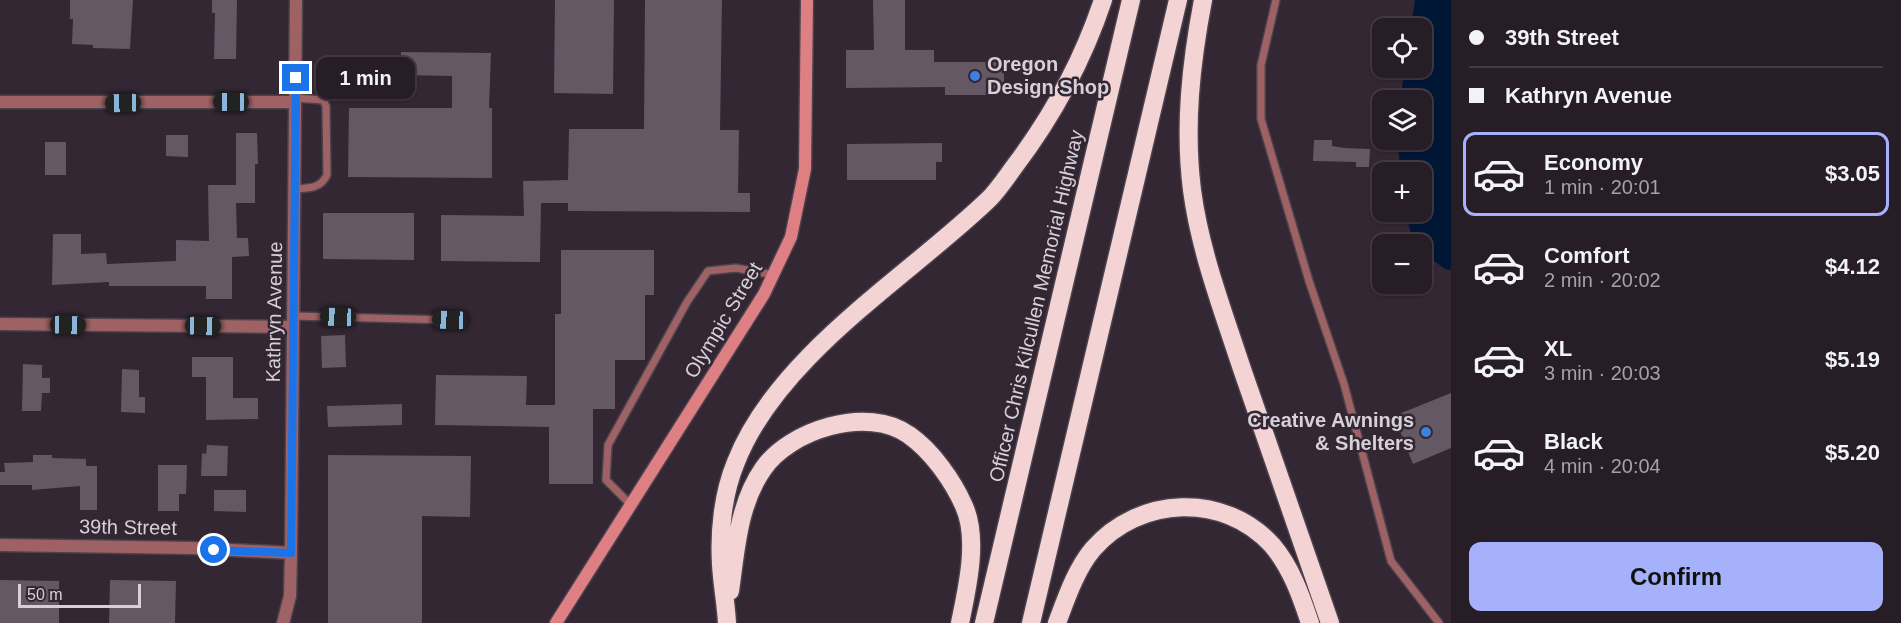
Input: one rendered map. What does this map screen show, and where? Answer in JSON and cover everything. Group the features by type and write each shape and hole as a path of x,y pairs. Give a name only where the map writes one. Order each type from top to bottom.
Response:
{"highway":[{"path":"727,620 720,564 721,521 735,463 757,418 812,354 892,280 990,198 1055,108 1091,37 1103,0"},
{"name":"Officer Chris Kilcullen Memorial Highway","path":"984,623 1131,0"},
{"path":"1031,623 1178,0"},
{"path":"1203,0 1190,84 1188,137 1195,202 1204,248 1223,311 1330,623"},
{"path":"727,620 739,531 748,495 763,468 780,450 802,435 848,422 882,424 908,434 942,468 965,508 971,547 960,623"},
{"path":"1057,623 1071,588 1092,550 1117,527 1135,518 1173,506 1200,507 1224,514 1246,524 1272,545 1293,576 1310,623"}],"main road":[{"name":"Olympic Street","path":"556,623 774,275 791,237 805,169 807,0"}],"street":[{"name":"Kathryn Avenue","path":"283,623 290,596 291,553 296,0"},
{"path":"0,102 295,100"},
{"path":"0,324 293,322"},
{"name":"39th Street","path":"0,545 192,548 291,553"}],"lane":[{"path":"1276,0 1261,65 1261,119 1309,281 1344,384 1391,561 1439,623"},
{"path":"294,189 314,188 322,184 327,175 326,106 323,100 295,100"},
{"path":"631,506 606,480 608,446 687,302 708,271 736,268 774,275"},
{"path":"293,322 450,320"}],"water":[{"path":"1415,0 1451,0 1451,270 1445,269 1432,259 1432,234 1411,234 1408,222 1432,222 1432,162 1400,162 1398,150 1432,150 1432,90 1402,90 1403,78 1432,78 1432,18 1412,18"}],"building":[{"path":"70,0 133,0 130,49 93,48 93,45 72,44 73,19 70,19"},
{"path":"212,0 237,0 236,59 214,59 215,13 212,13"},
{"path":"555,0 614,0 613,94 554,93"},
{"path":"645,0 722,0 720,130 739,130 738,193 750,193 750,212 568,211 568,203 541,203 540,262 441,261 441,215 524,216 523,181 568,180 569,129 644,129"},
{"path":"873,0 905,0 905,50 934,50 934,62 1004,62 1004,90 990,90 990,95 945,95 945,87 846,88 846,50 874,50"},
{"path":"401,52 491,53 489,108 492,108 492,178 348,177 349,108 452,108 452,76 401,75"},
{"path":"236,133 257,133 258,164 255,164 255,203 236,203 237,238 248,238 249,256 232,257 232,299 206,299 206,286 109,286 109,282 52,285 53,234 81,234 81,254 106,253 107,264 176,261 176,240 209,241 208,185 236,185"},
{"path":"166,135 188,135 188,157 166,156"},
{"path":"1314,140 1332,140 1332,146 1344,148 1370,149 1369,167 1356,167 1356,162 1313,161"},
{"path":"45,142 66,142 66,175 45,175"},
{"path":"942,143 942,162 936,162 936,180 847,180 847,144"},
{"path":"323,213 414,213 414,260 323,259"},
{"path":"561,250 654,250 654,295 645,295 645,360 615,360 615,409 593,409 593,484 549,484 549,427 435,425 436,375 527,376 526,405 555,405 555,314 561,314"},
{"path":"345,335 346,367 322,368 321,336"},
{"path":"192,357 233,357 233,398 258,398 258,419 206,420 206,377 192,377"},
{"path":"23,364 42,365 42,378 50,378 50,393 42,393 41,411 22,411"},
{"path":"122,369 139,370 139,397 145,397 145,413 121,412"},
{"name":"Creative Awnings & Shelters","path":"1451,393 1451,448 1413,464 1394,416"},
{"path":"402,404 402,425 328,427 327,406"},
{"path":"207,445 228,446 227,476 201,476 202,453 206,454"},
{"path":"33,455 86,459 86,466 97,466 97,510 80,510 80,486 32,490 32,485 0,485 0,472 5,472 4,463 33,462"},
{"path":"328,455 471,456 470,517 422,516 422,623 328,623"},
{"path":"158,465 187,465 186,494 179,494 179,511 158,511"},
{"path":"214,490 246,490 246,512 214,511"},
{"path":"0,580 59,581 59,623 0,623"},
{"path":"110,580 176,581 175,623 109,623"}],"place":[{"name":"Oregon Design Shop","path":"975,76"},
{"name":"Creative Awnings & Shelters","path":"1426,432"}],"route":[{"path":"214,550 291,553 296,78"}]}
